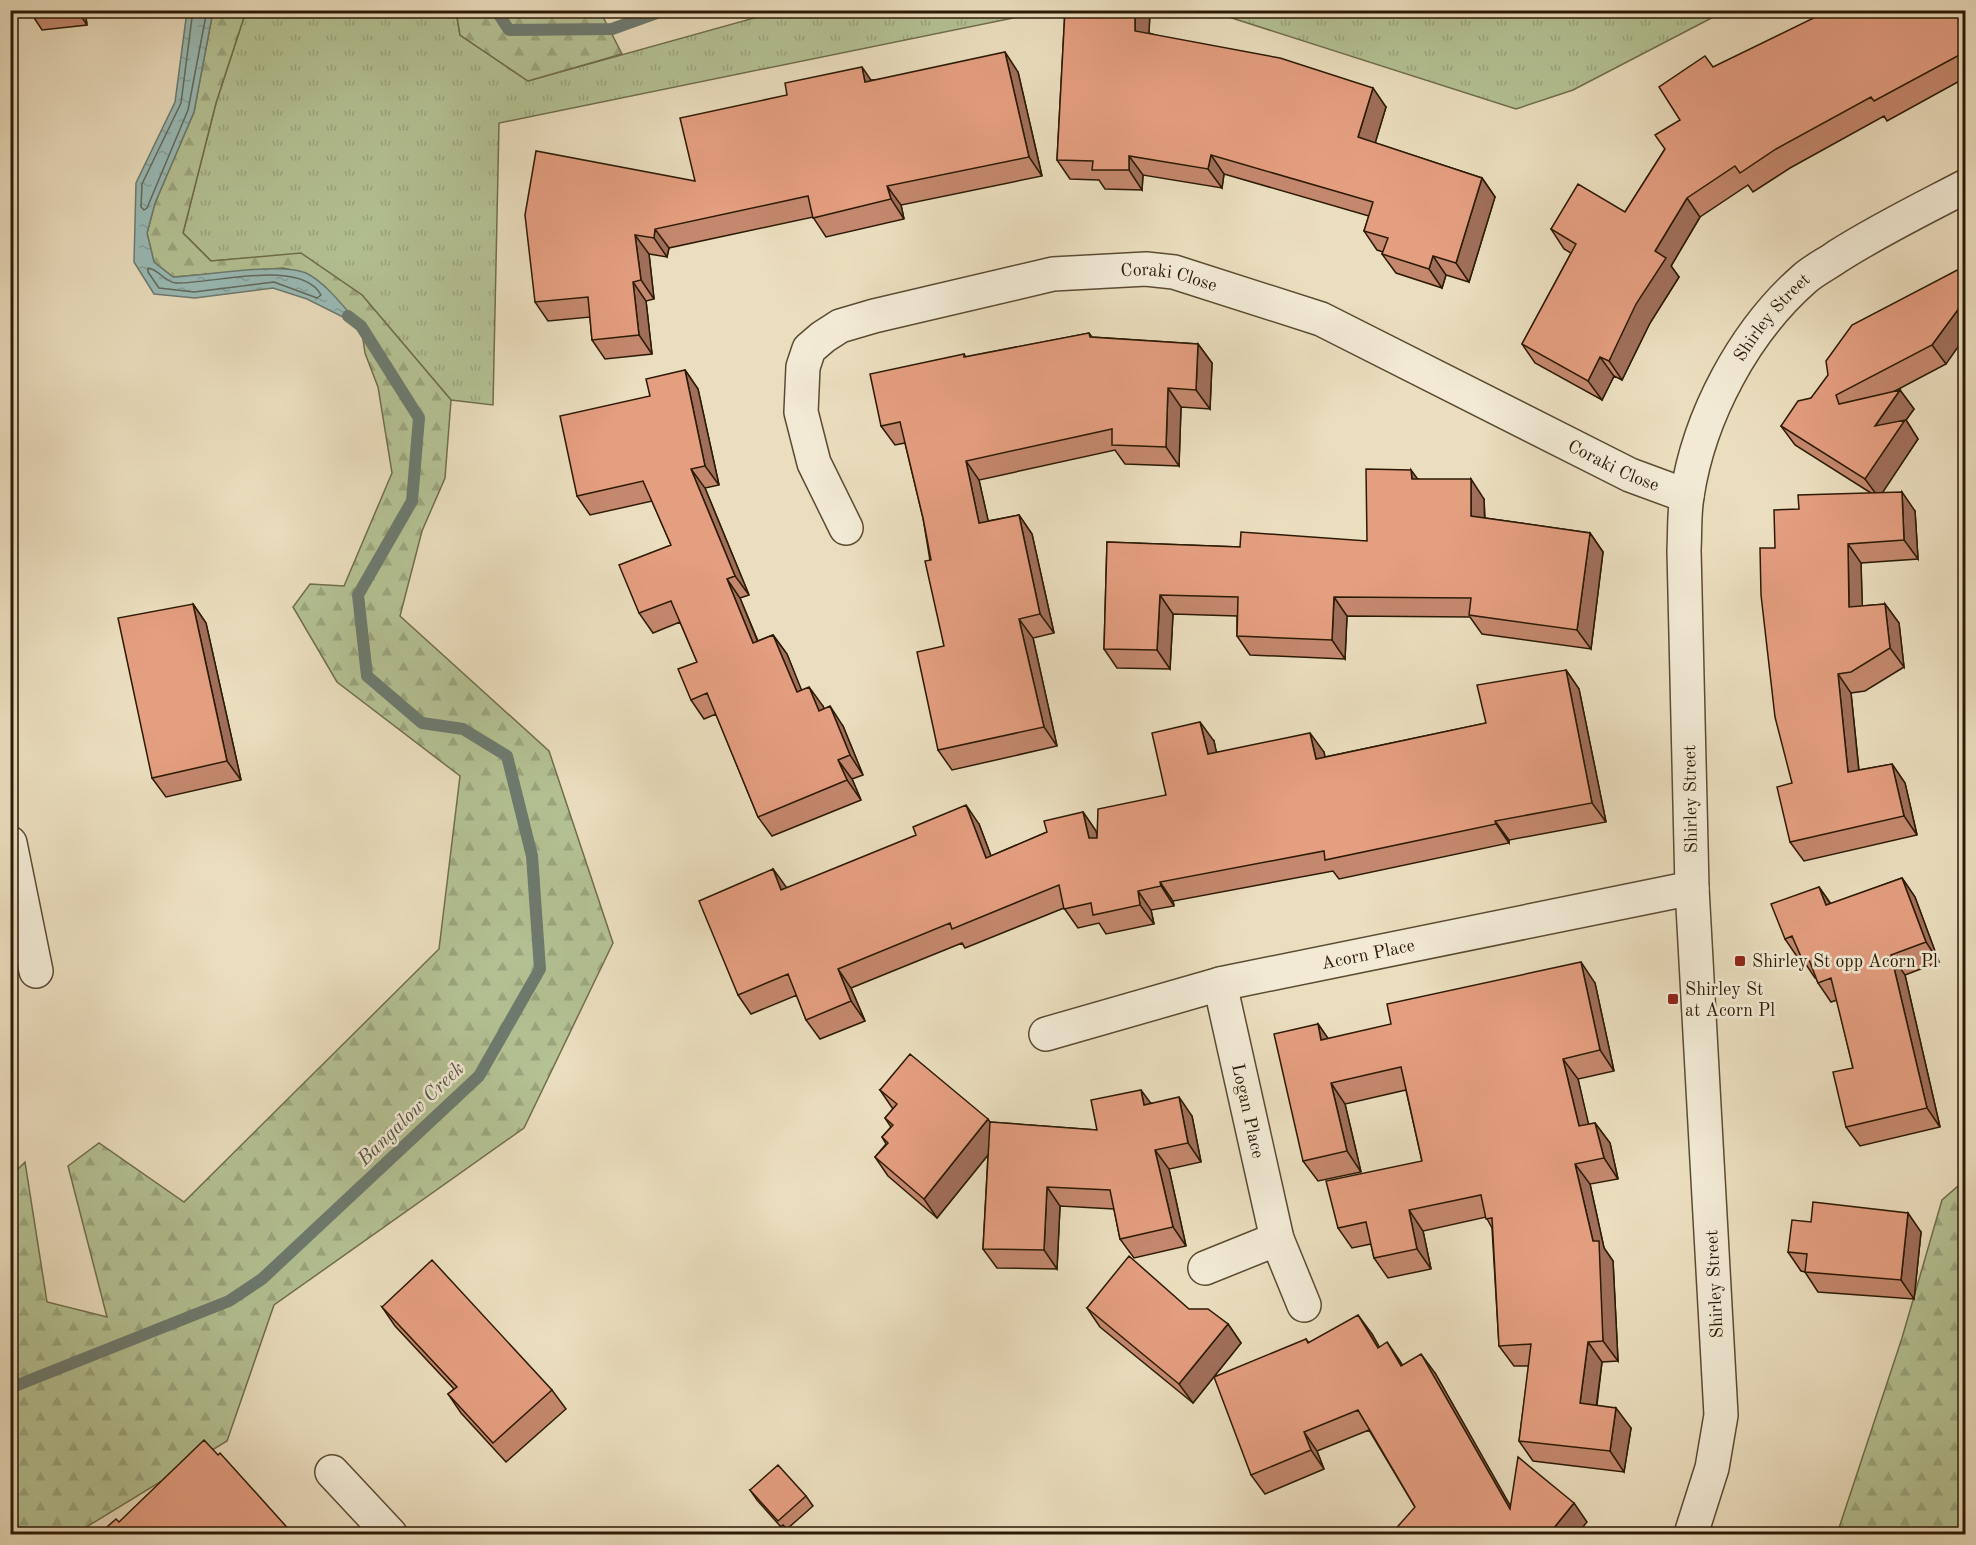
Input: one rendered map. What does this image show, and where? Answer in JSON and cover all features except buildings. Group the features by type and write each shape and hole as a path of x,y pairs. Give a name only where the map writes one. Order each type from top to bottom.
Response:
{"street":[{"name":"Shirley Street","path":"1691,1534 1712,1468 1721,1415 1692,888 1684,550 1687,496 1698,450 1713,407 1743,351 1776,308 1804,278 1857,244 1965,186"},
{"name":"Coraki Close","path":"846,528 814,463 801,412 802,367 810,349 823,337 840,326 874,316 1053,274 1146,269 1174,272 1321,319 1630,475 1687,496"},
{"path":"10,843 14,883 36,971"},
{"name":"Acorn Place","path":"1047,1034 1220,984 1692,888"},
{"name":"Logan Place","path":"1220,984 1277,1239 1304,1305"},
{"path":"1206,1268 1277,1239"},
{"path":"332,1472 390,1534"}],"green space":[{"path":"213,11 246,11 216,103 183,233 211,261 301,253 362,295 451,400 445,478 422,531 400,616 549,751 613,943 524,1128 274,1305 227,1441 75,1534 11,1534 11,1176 25,1162 47,1302 107,1317 68,1166 99,1143 184,1202 439,949 460,776 337,682 293,607 310,584 344,586 392,473 378,387 365,353 361,326 331,294 307,274 283,268 173,277 154,262 147,233 155,203 194,112"},
{"path":"246,11 456,11 460,35 528,81 779,11 1047,11 499,123 493,405 451,400 362,295 301,254 211,261 183,233 216,103"},
{"path":"456,11 491,11 508,28 502,11 600,11 622,54 528,81 460,35"},
{"path":"1210,11 1725,11 1573,90 1516,109"},
{"path":"1965,1180 1965,1534 1837,1534 1902,1338 1942,1200"}],"water":[{"path":"187,11 213,11 194,112 155,203 147,233 154,262 173,277 243,270 296,270 308,274 322,284 361,326 307,299 273,288 195,298 154,294 134,262 136,183 175,102"}],"waterway":[{"name":"Bangalow Creek","path":"496,10 509,30 612,29 665,10"},
{"name":"Bangalow Creek","path":"10,1388 229,1301 262,1279 479,1076 540,969 532,856 507,756 463,729 422,723 367,676 358,595 412,501 419,418 361,326 348,316"}],"place":[{"name":"Shirley St opp Acorn Pl","path":"1740,961"},
{"name":"Shirley St at Acorn Pl","path":"1673,999"}]}
